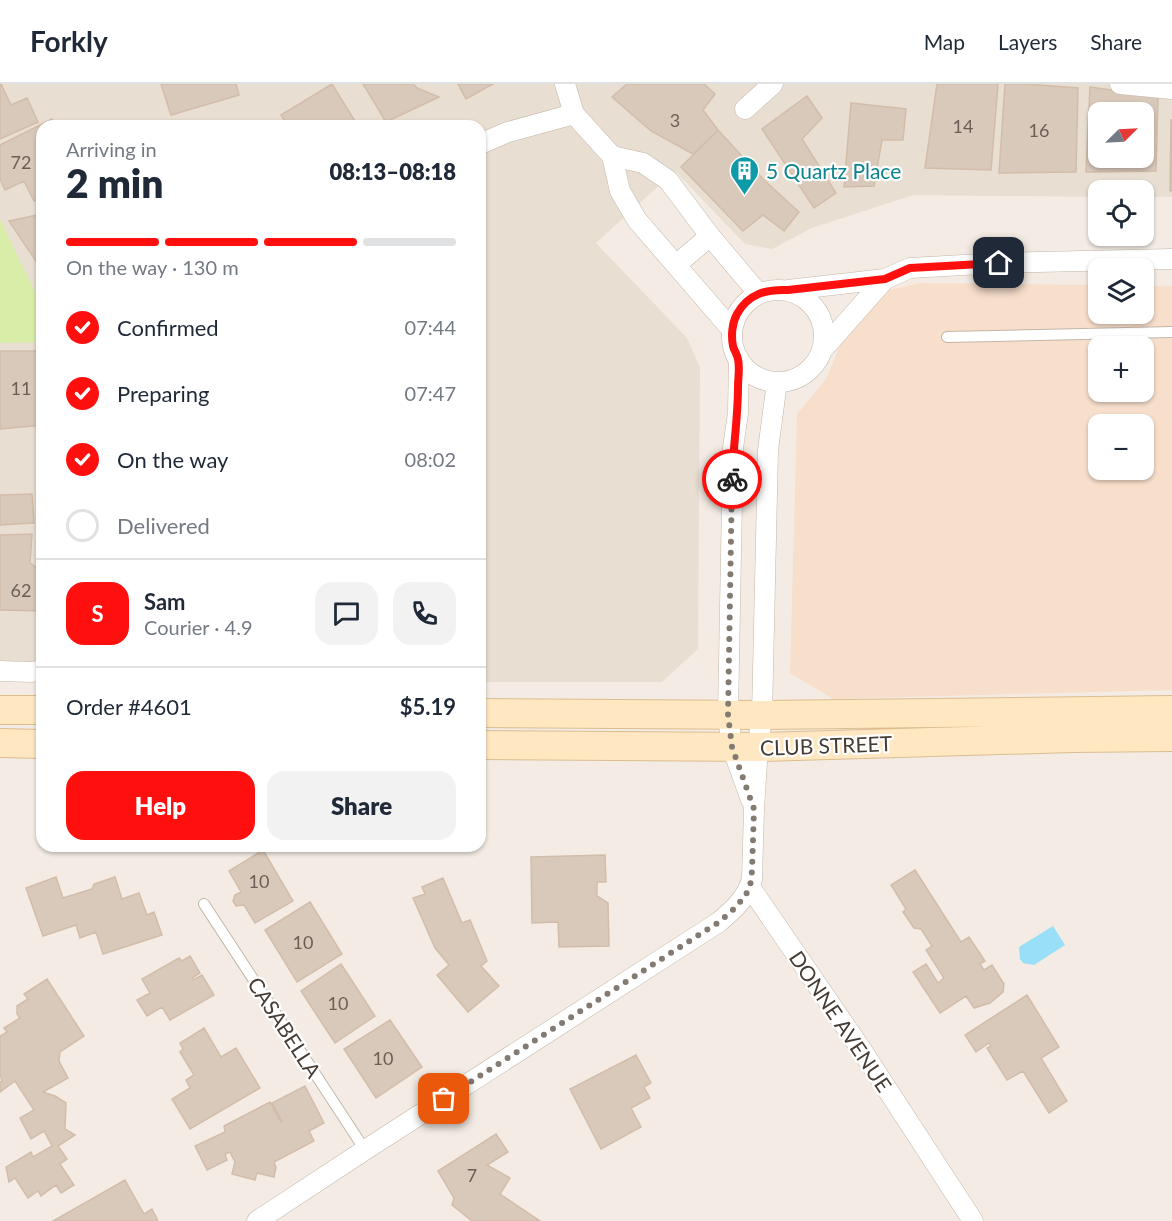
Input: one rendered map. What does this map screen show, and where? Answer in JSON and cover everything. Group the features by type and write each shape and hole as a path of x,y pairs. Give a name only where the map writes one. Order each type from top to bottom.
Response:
{"main road":[{"path":"0,710 36,710"},
{"name":"CLUB STREET","path":"486,713 762,715 1172,710"},
{"name":"CLUB STREET","path":"486,746 746,747 1172,737"},
{"path":"0,743 36,744"}],"street":[{"path":"565,84 574,114 612,156 620,191 637,220 732,330"},
{"path":"745,109 773,84"},
{"path":"1120,84 1172,89"},
{"path":"486,141 508,132 574,114"},
{"path":"612,156 643,163 668,180 710,236 758,293"},
{"path":"676,264 710,236"},
{"path":"788,290 802,295 814,305 822,318 825,333 823,349 817,363 806,374 792,380 777,382 762,379 748,371 739,359 733,345 732,330 736,315 758,293 772,289 788,290 885,279 910,268 999,263 1172,260"},
{"path":"999,263 1036,274 1088,273"},
{"path":"1154,272 1172,272"},
{"path":"823,349 885,279"},
{"path":"257,1221 719,922 741,902 750,887 754,809 746,747 728,715 733,448 738,413 739,359"},
{"path":"746,747 762,715 768,450 777,382"},
{"path":"0,671 36,671"},
{"name":"DONNE AVENUE","path":"750,887 861,1049 974,1221"}],"lane":[{"path":"947,337 1172,332"},
{"name":"CASABELLA","path":"204,904 365,1150"}],"shaded area":[{"path":"0,84 1172,84 1172,197 1154,197 1154,180 1088,180 1088,197 913,195 812,228 772,249 745,244 675,171 596,243 687,338 700,367 698,649 662,682 486,682 486,120 36,120 36,681 0,681"},
{"path":"919,283 1088,285 1088,324 1154,324 1154,286 1172,286 1172,690 833,699 790,673 797,414 826,379 847,329 886,291"}],"green space":[{"path":"0,219 36,294 36,342 0,343"}],"water":[{"path":"1053,926 1065,945 1034,965 1023,963 1020,959 1019,947"}],"building":[{"path":"1,84 11,105 27,98 37,120 36,123 0,139"},
{"path":"161,84 236,84 239,95 171,115"},
{"path":"332,84 354,120 284,120 281,115"},
{"path":"363,84 413,84 439,97 390,120 385,120"},
{"path":"458,84 493,84 466,99"},
{"path":"627,84 704,84 715,94 703,110 718,130 693,154 651,131 612,97"},
{"path":"937,84 998,84 991,170 925,168"},
{"path":"1005,84 1078,88 1076,172 999,173"},
{"path":"1090,87 1158,97 1156,171 1086,172 1088,130 1088,168 1154,168 1154,102 1089,102"},
{"path":"807,96 822,118 802,139 836,193 814,208 762,129"},
{"path":"851,103 906,109 903,140 882,140 874,186 844,187"},
{"path":"1171,120 1172,191 1170,191"},
{"path":"36,127 36,200 34,201 24,181 5,190 0,179 0,145"},
{"name":"5 Quartz Place","path":"718,130 764,180 799,212 784,231 763,215 743,231 681,167"},
{"path":"36,215 36,261 9,221"},
{"path":"0,351 36,351 36,426 0,429"},
{"path":"32,494 34,523 0,525 0,495"},
{"path":"32,534 30,563 36,567 36,611 0,610 0,535"},
{"path":"260,852 264,852 293,901 255,923 244,905 236,906 233,901 235,895 241,892 229,871"},
{"path":"605,855 606,882 597,882 597,896 608,903 609,946 559,947 558,922 532,923 531,857"},
{"path":"915,870 961,942 969,937 985,961 980,964 984,970 992,965 1004,984 1003,992 990,1003 974,1008 966,996 940,1013 913,972 926,964 938,983 944,978 926,950 932,946 921,929 914,928 903,912 906,909 891,885"},
{"path":"56,877 63,898 92,889 94,884 115,877 122,899 139,893 147,915 154,912 162,935 103,954 96,932 80,938 76,925 43,936 26,888"},
{"path":"443,878 462,923 470,920 487,961 481,966 499,986 468,1012 437,975 449,965 435,948 413,898 425,894 422,887"},
{"path":"310,902 342,954 297,982 265,930"},
{"path":"190,956 200,973 192,978 193,980 202,975 214,995 170,1020 162,1007 147,1016 137,1000 150,993 142,979 179,958 182,961"},
{"path":"341,964 375,1016 335,1043 301,991"},
{"path":"47,979 84,1036 60,1052 59,1061 68,1078 43,1092 66,1103 65,1129 75,1135 58,1146 67,1159 60,1164 74,1185 61,1193 56,1185 41,1196 38,1191 28,1198 15,1178 9,1182 6,1167 31,1152 33,1157 52,1146 44,1131 31,1139 20,1118 34,1110 15,1081 0,1092 2,1081 0,1036 7,1032 4,1028 20,1018 17,1014 17,1006 28,999 24,994"},
{"path":"1027,995 1059,1047 1041,1058 1067,1101 1049,1113 1023,1071 1007,1080 987,1048 991,1046 989,1043 976,1052 965,1035"},
{"path":"390,1020 422,1067 376,1098 344,1049"},
{"path":"204,1028 221,1057 236,1048 260,1088 190,1129 172,1099 190,1088 186,1080 194,1075 180,1052 183,1049 180,1043"},
{"path":"636,1055 651,1083 644,1087 650,1098 631,1108 641,1127 601,1149 570,1089"},
{"path":"305,1086 324,1123 309,1131 314,1141 274,1162 276,1167 274,1177 257,1173 255,1180 232,1174 235,1162 230,1152 225,1154 227,1160 207,1170 195,1146 225,1132 224,1126 270,1102 281,1122 272,1103"},
{"path":"496,1134 508,1152 487,1165 510,1178 500,1194 540,1221 472,1221 452,1205 454,1198 438,1171"},
{"path":"125,1180 144,1214 152,1209 158,1221 53,1221"}],"way so far":[{"path":"444,1099 719,922 741,902 750,887 754,809 732,747 728,715 732,479"}],"place":[{"name":"5 Quartz Place","path":"745,196"}],"route":[{"path":"732,479 733,448 738,413 739,359 733,345 732,330 736,315 758,293 772,289 788,290 885,279 910,268 999,263"}]}
